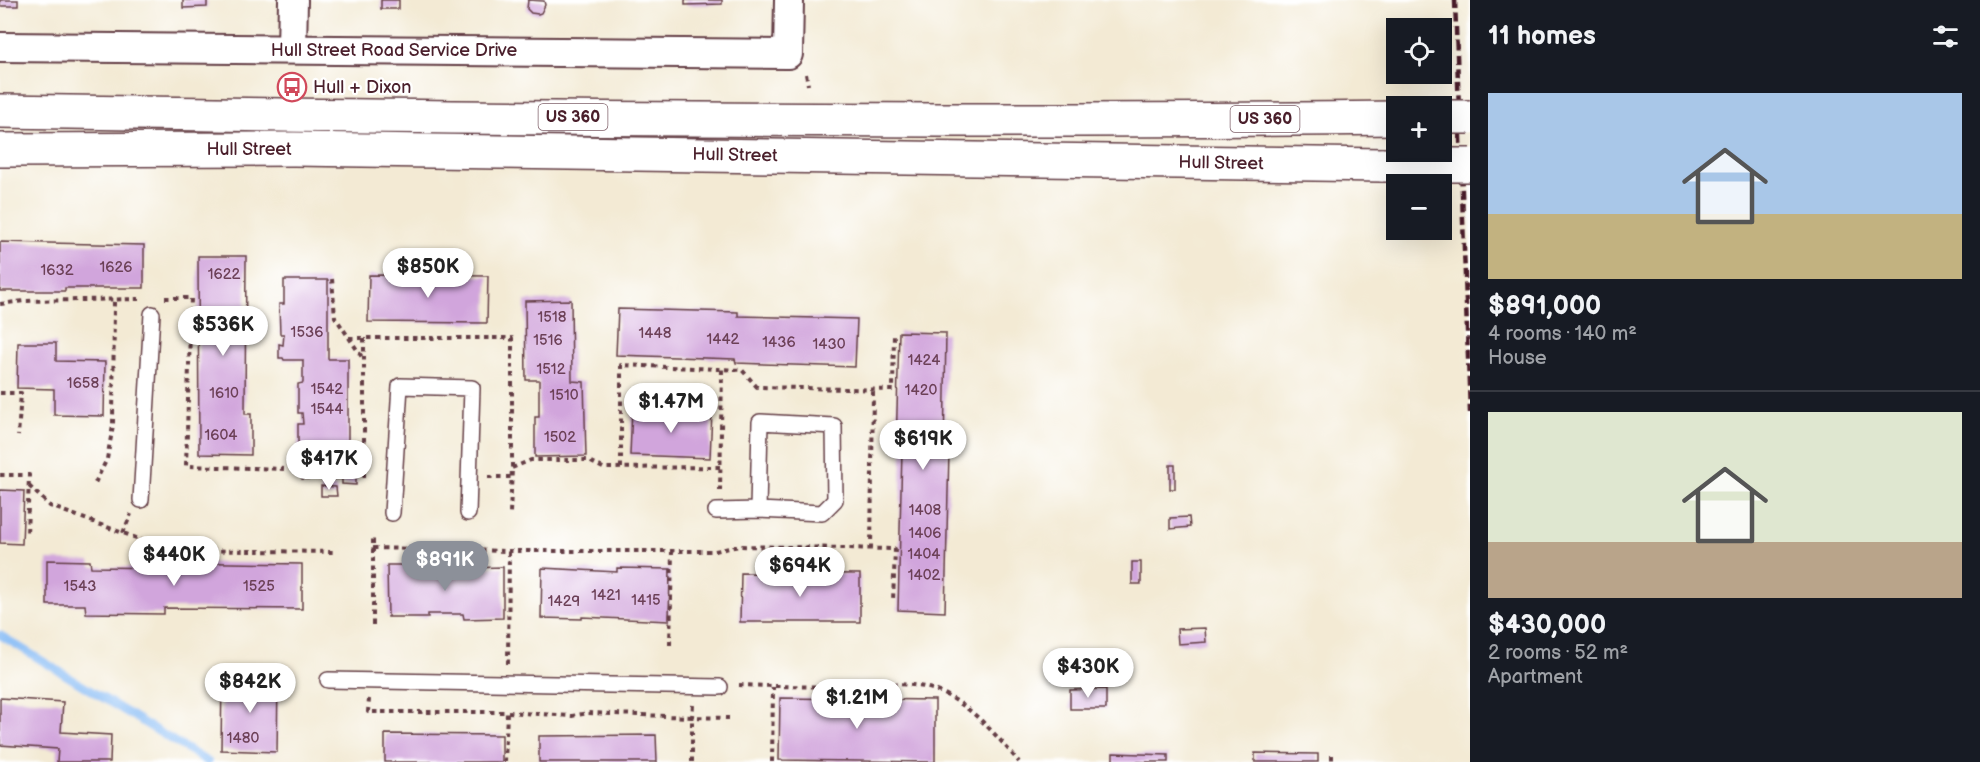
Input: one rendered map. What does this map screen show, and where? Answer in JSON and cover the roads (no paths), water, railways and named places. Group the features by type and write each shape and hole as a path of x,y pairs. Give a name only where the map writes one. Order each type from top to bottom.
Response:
{"main road":[{"name":"Hull Street","path":"0,111 324,116 1099,120 1386,118"},
{"path":"1452,117 1470,117"},
{"name":"Hull Street","path":"0,150 294,149 1470,165"}],"street":[{"path":"292,0 292,49"},
{"name":"Hull Street Road Service Drive","path":"0,47 788,54 789,0"}],"lane":[{"path":"141,500 152,314"},
{"path":"392,513 400,386 472,388 468,513"},
{"path":"716,510 822,513 835,501 834,426 760,422 758,510"},
{"path":"328,680 720,687"}],"waterway":[{"path":"0,635 208,762"}],"railway":[{"path":"1455,0 1470,413"}],"place":[{"name":"Hull + Dixon","path":"292,87"}]}
